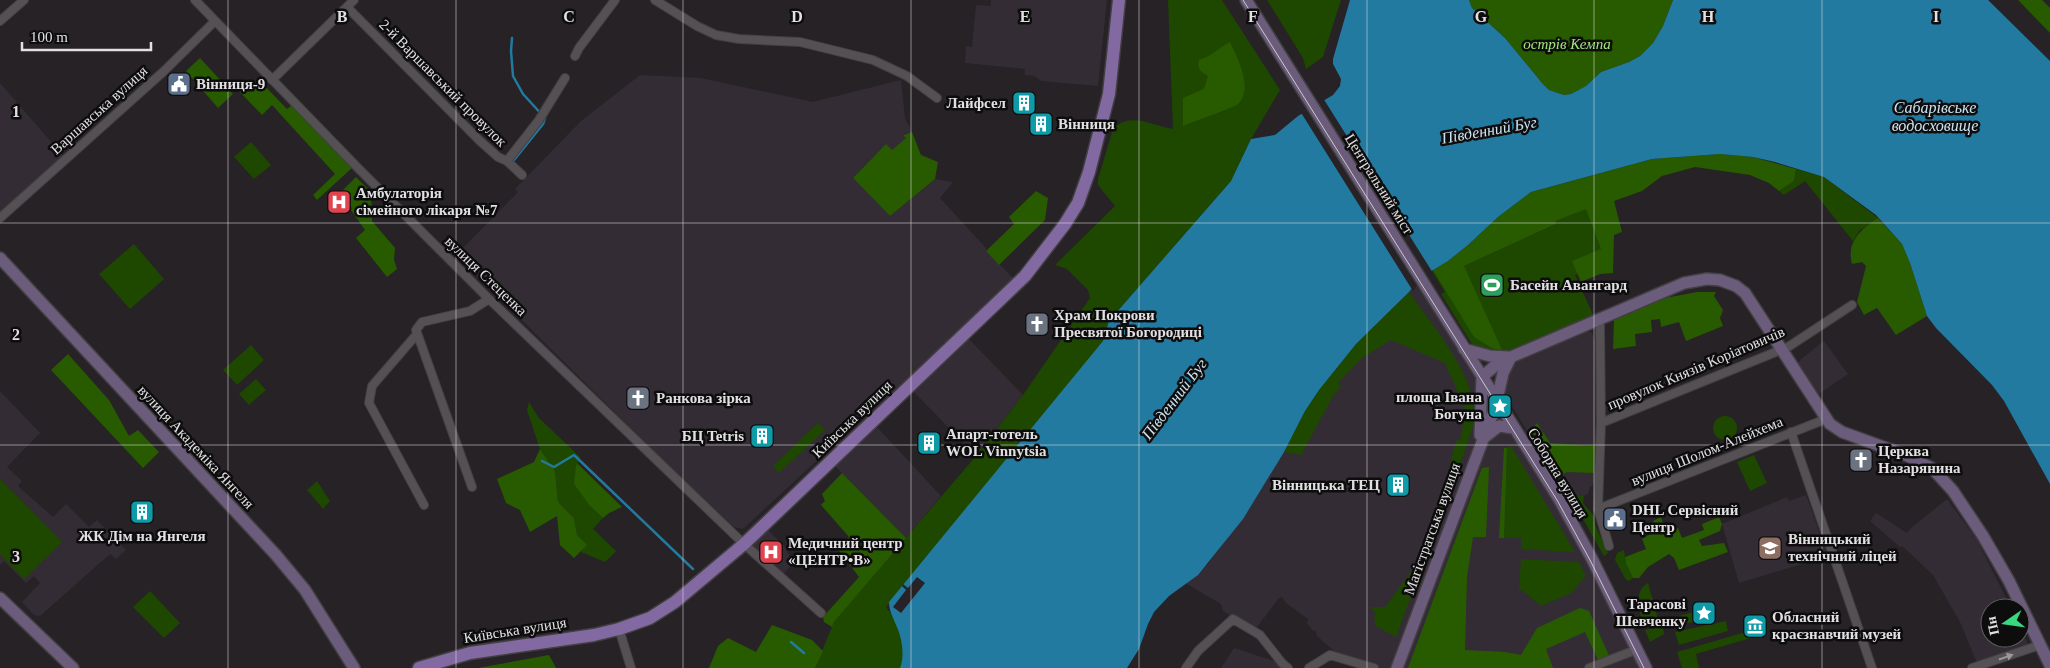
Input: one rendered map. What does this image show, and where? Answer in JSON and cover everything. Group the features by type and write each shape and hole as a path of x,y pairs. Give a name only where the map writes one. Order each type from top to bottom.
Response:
{"main road":[{"name":"Київська вулиця","path":"419,668 470,653 594,635 619,629 650,618 675,602 744,544 1025,276 1065,224 1078,203 1089,172 1109,94 1119,0"}],"street":[{"path":"0,21 24,0"},
{"name":"вулиця Стеценка","path":"196,0 272,80 489,299 744,544 821,613"},
{"path":"272,80 354,0"},
{"path":"575,56 578,48 615,0"},
{"path":"655,0 697,26 716,35 739,39 800,42 873,60 907,76 937,98"},
{"name":"Центральний міст","path":"1246,0 1433,300"},
{"name":"2-й Варшавський провулок","path":"347,7 479,140 522,175"},
{"name":"Варшавська вулиця","path":"0,218 163,72 215,21"},
{"path":"507,161 539,120 565,78"},
{"name":"вулиця Академіка Янгеля","path":"0,258 276,555 305,590 354,668"},
{"path":"1481,444 1482,377 1497,364 1684,283 1707,279 1720,280 1736,286 1745,293 1826,419 1842,432 1908,456 1932,470 1953,490 2009,581 2050,665"},
{"path":"472,487 416,330 417,325 422,322 470,311 489,299"},
{"name":"Соборна вулиця","path":"1433,300 1559,499 1592,559 1646,668"},
{"name":"провулок Князів Коріатовичів","path":"1601,423 1781,349 1852,305"},
{"name":"Соборна вулиця","path":"1597,320 1600,326 1601,423 1598,509 1609,546"},
{"path":"417,334 372,386 369,403 424,504"},
{"path":"1464,349 1490,356 1511,357"},
{"name":"Магістратська вулиця","path":"1397,668 1497,401 1503,373 1511,357"},
{"name":"вулиця Шолом-Алейхема","path":"1598,509 1826,419"},
{"path":"1481,444 1496,427 1514,428"},
{"path":"1791,432 1872,668"},
{"path":"0,598 73,668"},
{"path":"1186,668 1198,651 1233,619 1260,635 1288,668"},
{"path":"619,629 631,668"},
{"path":"1972,668 2040,645"},
{"path":"1590,668 1638,649"},
{"path":"1309,668 1330,655 1374,668"}],"shaded area":[{"path":"991,0 1107,0 1098,86 1041,81 1034,76 1025,75 1025,69 965,63 966,46 972,47 976,5 991,6"},
{"path":"640,75 701,78 813,102 901,80 905,118 912,132 903,134 906,138 892,151 886,144 853,178 890,216 935,179 953,182 940,198 986,248 986,251 1017,282 867,414 743,529 734,527 659,456 456,255 518,192 515,189 581,121"},
{"path":"0,83 66,159 0,218"},
{"path":"1420,278 1487,388 1479,447 1496,427 1513,428 1646,668 1379,668 1334,651 1317,636 1315,630 1313,631 1307,623 1308,619 1286,603 1282,597 1279,598 1254,631 1223,611 1221,604 1185,583 1207,565 1227,539 1301,421"},
{"path":"1584,331 1591,332 1595,340 1597,448 1594,484 1590,487 1588,494 1584,496 1571,495 1564,492 1507,398 1505,388 1510,370 1518,361"},
{"path":"969,339 1023,395 976,456 913,391"},
{"path":"1824,341 1848,374 1816,396 1797,365 1801,359"},
{"path":"0,391 40,433 7,467 22,481 18,486 53,517 66,504 89,527 97,520 126,550 116,559 110,554 40,616 34,615 22,602 40,583 34,576 26,583 4,561 0,565"},
{"path":"876,426 941,496 906,538 835,466"},
{"path":"1806,495 1828,556 1739,583 1722,524 1787,497 1789,501"},
{"path":"1947,499 1977,540 2006,598 1980,598 1980,648 2017,648 1977,663 1960,622 1933,575 1902,546 1900,547 1870,521 1876,513 1907,533"},
{"name":"Медичний центр «ЦЕНТР•В»","path":"768,530 786,548 793,564 781,576 750,547"},
{"path":"1234,648 1274,661 1281,668 1221,668"}],"green space":[{"path":"1168,0 1222,0 1280,90 1251,139 1231,181 1109,321 1104,341 886,607 931,668 815,668 834,622 976,456 1023,395 1090,298 1088,290 1067,269 1055,265 1115,206 1098,185 1098,179 1113,129 1127,121 1134,120 1173,129"},
{"path":"1267,0 1341,0 1323,57 1306,69 1303,58"},
{"name":"острів Кемпа","path":"1469,0 1673,0 1663,26 1653,43 1640,56 1601,72 1586,86 1571,94 1564,95 1549,90 1542,83 1505,38 1472,8"},
{"path":"2018,0 2042,0 2050,8 2050,33"},
{"path":"1230,42 1243,73 1243,98 1234,106 1183,126 1183,98 1204,89 1208,76 1199,68 1199,60"},
{"path":"200,58 233,94 218,108 186,71"},
{"path":"250,82 261,82 287,109 292,105 353,167 317,200 313,195 335,174 272,105 262,115 239,91"},
{"path":"912,132 921,155 938,162 935,179 890,216 853,178 886,144 892,150 906,138 903,135"},
{"path":"251,142 271,165 254,179 234,157"},
{"path":"1720,154 1753,157 1796,169 1794,181 1779,191 1769,183 1750,175 1695,167 1662,176 1642,191 1614,201 1622,232 1614,235 1613,273 1600,274 1581,282 1572,261 1601,249 1586,209 1555,221 1556,224 1464,266 1502,350 1492,348 1474,337 1433,270 1448,261 1498,217 1531,192 1652,159"},
{"path":"1796,169 1824,177 1878,218 1859,231 1853,241 1805,181 1784,195 1779,191 1794,181"},
{"path":"356,177 371,192 372,221 395,248 394,260 397,269 387,277 356,238 365,230 351,210 352,208 339,194"},
{"path":"1036,191 1048,198 1045,220 999,265 986,251 1014,224 1009,217"},
{"path":"1585,195 1605,252 1597,265 1575,275 1594,317 1509,355 1478,349 1472,344 1441,294 1445,292 1432,271 1448,261 1464,266 1554,225 1550,210"},
{"path":"1878,218 1902,244 1927,316 1896,335 1877,308 1864,315 1857,302 1866,266 1862,262 1852,264 1851,249 1856,237"},
{"path":"134,244 164,279 130,309 99,274"},
{"path":"1409,292 1461,368 1473,401 1474,416 1469,439 1396,637 1376,626 1374,617 1376,613 1370,607 1385,607 1424,554 1432,534 1456,441 1460,440 1464,422 1462,420 1466,411 1445,363 1391,340 1362,358 1338,383 1341,387 1333,396 1301,455 1284,452 1305,411 1319,390 1356,344"},
{"path":"1697,292 1716,292 1714,296 1723,310 1720,318 1723,326 1686,341 1679,322 1661,327 1660,319 1651,320 1652,332 1635,334 1636,346 1613,349 1614,319 1665,298"},
{"path":"251,345 264,360 237,385 223,370"},
{"path":"68,354 109,400 129,436 138,430 159,452 143,468 51,370"},
{"path":"256,379 266,390 249,405 239,394"},
{"path":"529,402 538,417 580,457 576,466 590,506 603,518 593,529 616,551 605,562 581,552 586,545 577,535 574,518 558,502 555,471 540,449 527,410"},
{"path":"1725,416 1730,417 1736,423 1736,433 1730,439 1725,440 1720,439 1714,433 1713,428 1714,423 1720,417"},
{"path":"818,423 825,430 779,473 773,466"},
{"path":"1537,423 1550,443 1595,446 1594,473 1567,472 1559,476 1531,431"},
{"path":"1511,446 1575,552 1521,549 1521,538 1504,538 1507,448"},
{"path":"1504,448 1507,448 1504,538 1499,538"},
{"path":"540,449 555,471 558,502 574,518 577,535 587,545 574,558 560,545 557,516 530,532 520,510 506,503 497,479 534,462"},
{"path":"1754,455 1767,483 1750,491 1737,462"},
{"path":"578,464 622,507 603,518 590,506 574,484 576,465"},
{"path":"1489,467 1486,537 1473,537 1467,577 1465,650 1505,652 1521,655 1537,628 1580,608 1589,611 1611,660 1600,664 1585,632 1546,649 1553,668 1408,668 1482,468"},
{"path":"842,473 906,538 834,622 832,627 824,622 823,617 859,577 837,548 849,537 821,505 825,501 822,494"},
{"path":"0,479 62,542 24,579 0,554"},
{"path":"317,481 330,501 323,509 307,490"},
{"path":"1569,494 1584,496 1583,503 1594,516 1595,525 1608,553 1604,556"},
{"path":"1661,517 1666,532 1678,528 1682,538 1704,530 1702,524 1719,517 1722,524 1720,531 1699,540 1702,546 1724,543 1728,552 1679,570 1674,558 1669,554 1648,567 1639,578 1633,578 1626,564 1625,557 1646,549 1642,539 1656,531 1653,521"},
{"path":"1624,550 1626,564 1633,578 1629,581 1626,580 1615,560 1617,553"},
{"path":"1521,559 1579,562 1586,576 1571,593 1541,606 1519,588"},
{"path":"1648,583 1658,619 1649,622 1648,626 1644,628 1638,604 1640,592"},
{"path":"150,591 180,623 164,638 133,607"},
{"path":"1705,609 1708,619 1663,628 1664,634 1650,642 1645,630 1662,625 1661,621"},
{"path":"1726,621 1728,631 1679,645 1675,632"},
{"path":"772,625 812,640 823,651 815,668 709,668 718,646 728,638 756,652"},
{"path":"1749,631 1751,638 1696,654 1699,668 1682,668 1677,652"},
{"path":"549,655 556,668 478,668"}],"water":[{"name":"Сабарівське водосховище","path":"1350,0 1469,0 1472,8 1505,38 1549,90 1564,95 1571,94 1586,86 1601,72 1640,56 1653,43 1663,26 1673,0 1988,0 2050,61 2050,484 2004,401 1992,385 1936,328 1927,316 1902,244 1876,215 1824,177 1775,162 1753,157 1720,154 1652,159 1531,192 1498,217 1448,261 1420,278 1409,292 1356,344 1319,390 1243,519 1198,575 1169,596 1154,612 1139,649 1127,668 900,668 903,652 889,602 1103,341 1109,321 1231,181 1251,139 1275,135 1298,116 1333,95 1340,86 1341,79 1333,64 1333,59"}],"pier":[{"path":"1323,98 1433,273 1421,280 1413,291 1300,111"},
{"path":"917,577 925,583 901,613 893,607 906,590 902,586 903,584 908,588"}],"waterway":[{"path":"512,38 513,76 523,94 545,118 543,124 514,160"},
{"path":"542,461 554,467 574,455 693,569"},
{"path":"791,642 804,653"}],"tram line":[{"path":"1243,0 1557,500 1590,560 1644,668"}],"place":[{"name":"Вінниця-9","path":"179,84"},
{"name":"Лайфсел","path":"1024,103"},
{"name":"Вінниця","path":"1041,124"},
{"name":"Амбулаторія сімейного лікаря №7","path":"339,202"},
{"name":"Басейн Авангард","path":"1492,285"},
{"name":"Храм Покрови Пресвятої Богородиці","path":"1037,324"},
{"name":"Ранкова зірка","path":"638,398"},
{"name":"площа Івана Богуна","path":"1500,406"},
{"name":"БЦ Tetris","path":"762,436"},
{"name":"Апарт-готель WOL Vinnytsia","path":"929,443"},
{"name":"Церква Назарянина","path":"1861,460"},
{"name":"Вінницька ТЕЦ","path":"1398,485"},
{"name":"ЖК Дім на Янгеля","path":"142,512"},
{"name":"DHL Сервісний Центр","path":"1615,519"},
{"name":"Вінницький технічний ліцей","path":"1770,548"},
{"name":"Медичний центр «ЦЕНТР•В»","path":"771,552"},
{"name":"Тарасові Шевченку","path":"1704,613"},
{"name":"Обласний краєзнавчий музей","path":"1755,626"}],"water label":[{"name":"Південний Буг","path":"1489,130"},
{"name":"Південний Буг","path":"1174,399"}]}
